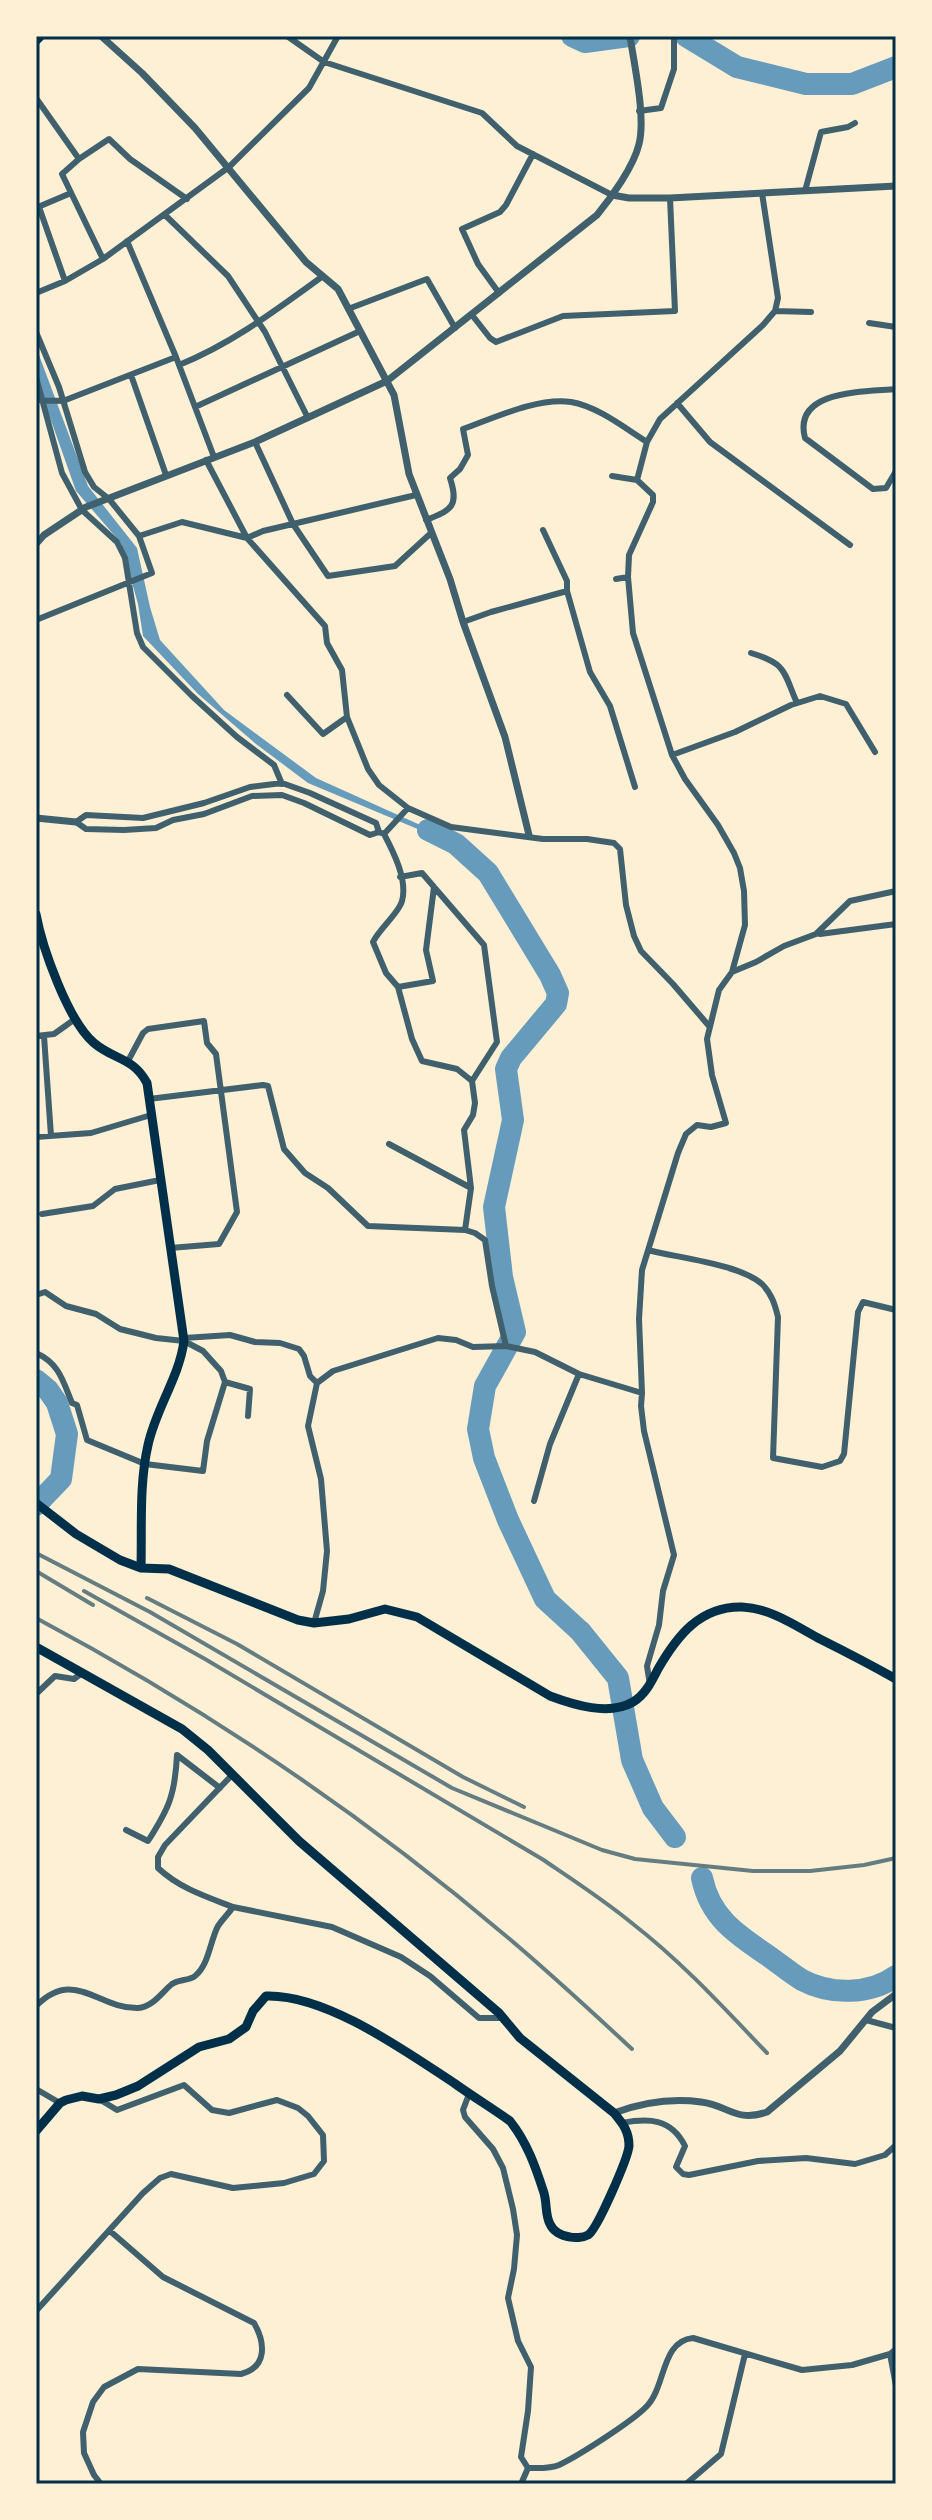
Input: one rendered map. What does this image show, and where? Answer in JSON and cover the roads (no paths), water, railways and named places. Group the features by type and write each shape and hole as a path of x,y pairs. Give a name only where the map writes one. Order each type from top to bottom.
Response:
{"highway":[{"path":"36,40 40,36"}],"main road":[{"path":"36,914 46,953 76,1019 92,1042 139,1069 147,1083 184,1339 182,1361 148,1445 141,1568"},
{"path":"39,1506 76,1534 120,1560 141,1568 169,1569 298,1620 314,1623 362,1617 385,1609 417,1617 550,1696 567,1702 607,1709 632,1703 650,1685 674,1641 686,1629 711,1614 743,1607 778,1616 896,1679"},
{"path":"36,1647 182,1729 208,1750 299,1841 504,2018 520,2038 614,2113 627,2129 629,2148 596,2227 587,2236 571,2238 557,2233 549,2223 545,2197 520,2133 510,2121 354,2020 276,1995 266,1996 253,2011 246,2027 229,2039 199,2047 138,2086 99,2099 73,2097 60,2103 36,2131"}],"street":[{"path":"101,36 142,73 229,167 306,262 338,289 394,395 409,474 450,579 505,737 529,835"},
{"path":"287,36 324,62 482,113 517,146 612,195 670,198 896,186"},
{"path":"36,293 65,281 103,259 229,167 309,88 338,36"},
{"path":"36,544 84,508 255,442 387,381 597,215 634,158 639,143 639,111 630,36"},
{"path":"639,111 661,108 674,69 674,36"},
{"path":"36,98 79,159"},
{"path":"805,191 821,132 855,123"},
{"path":"103,259 62,174 79,159 109,139 130,159 187,199"},
{"path":"499,293 478,264 462,229 500,212 533,154"},
{"path":"65,281 37,208 71,193"},
{"path":"637,480 647,442 660,419 775,311 778,288 762,193"},
{"path":"472,315 496,342 563,316 675,311 670,198"},
{"path":"165,215 228,276 259,323 308,418"},
{"path":"127,241 176,357 210,459 247,538 325,626 327,643 342,670 347,717 368,769 379,785 407,810 451,827 543,839 587,839 614,843 620,849 626,905 641,951 709,1026"},
{"path":"179,365 209,353 259,323 323,276"},
{"path":"348,309 427,279 455,328"},
{"path":"775,311 811,312"},
{"path":"869,323 896,327"},
{"path":"195,407 360,331"},
{"path":"36,332 63,401 85,472 94,487 139,536 152,573 36,620"},
{"path":"39,400 63,401 176,357"},
{"path":"131,375 166,475"},
{"path":"36,377 39,400 62,473 84,508 117,542 125,558 137,633 143,647 215,717 274,765 282,783 282,795"},
{"path":"896,389 830,395 810,411 803,428 805,438 873,489 886,488 896,471"},
{"path":"426,520 445,513 452,505 455,495 450,478 468,455 463,429 502,415 533,405 571,402 604,415 647,442"},
{"path":"677,403 710,442 850,545"},
{"path":"255,442 293,524 328,576 395,566 431,533"},
{"path":"612,476 637,480 653,495 653,502 629,555 633,633 672,755 718,825 740,868 744,891 745,925 732,972 719,990 709,1026 707,1051 726,1123 711,1127 697,1125 686,1134 642,1270 639,1319 641,1406 644,1431 674,1555 647,1666 650,1685"},
{"path":"139,536 182,522 247,538 263,531 416,495"},
{"path":"543,530 567,581 567,591 590,672 610,706 635,787"},
{"path":"616,579 628,577"},
{"path":"463,622 567,591"},
{"path":"751,653 772,659 781,666 797,703"},
{"path":"287,695 323,734 347,717"},
{"path":"672,755 820,696 846,704 875,752"},
{"path":"76,822 86,815 143,818 204,803 250,787 282,783 376,823 393,851 402,902 373,942 386,973 398,987 412,1039 422,1061 457,1069 472,1081"},
{"path":"36,818 76,822 86,829 156,828 252,796 282,795 370,835 392,827 407,810"},
{"path":"347,824 351,812"},
{"path":"400,877 422,873 484,945 497,1042 472,1081 475,1103 473,1115 464,1130 471,1188 465,1230"},
{"path":"398,987 433,981 426,950 434,887"},
{"path":"732,972 826,928 850,901 896,891"},
{"path":"816,934 896,924"},
{"path":"51,1136 40,1036 54,1034 76,1019"},
{"path":"128,1061 148,1029 204,1021 207,1043 216,1054 237,1212 219,1244 170,1248"},
{"path":"149,1099 268,1086 284,1149 305,1173 328,1188 368,1226 465,1230 485,1240 506,1346"},
{"path":"36,1137 91,1133 151,1115"},
{"path":"389,1144 471,1188"},
{"path":"42,1214 93,1206 115,1189 160,1180"},
{"path":"648,1250 738,1272 761,1283 774,1300 778,1317 773,1458 822,1467 840,1461 844,1454 858,1312 863,1302 896,1310"},
{"path":"36,1295 45,1292 66,1306 96,1314 120,1329 156,1338 230,1335 255,1342 280,1343 299,1349 310,1376 317,1383"},
{"path":"314,1623 323,1591 327,1551 321,1479 308,1426 317,1383 333,1371 438,1338 456,1340 473,1347 506,1346 535,1352 579,1374 642,1393"},
{"path":"36,1353 50,1360 63,1380 72,1403 77,1405 87,1440 145,1464 203,1471 207,1441 225,1382 221,1371 203,1351 184,1339"},
{"path":"534,1501 550,1444 579,1374"},
{"path":"225,1382 250,1389 248,1416"},
{"path":"36,1694 55,1676 74,1679 83,1672"},
{"path":"126,1830 148,1841 172,1799 177,1755 220,1788"},
{"path":"232,1775 165,1845 158,1857 158,1868 193,1891 233,1907 332,1927 401,1957 430,1976 479,2018 504,2018"},
{"path":"36,2006 65,1988 83,1990 121,2006 142,2008 161,1996 174,1982 193,1978 202,1968 218,1927 233,1907"},
{"path":"614,2113 635,2105 674,2101 703,2102 739,2116 767,2112 840,2051 872,2012 896,1994"},
{"path":"866,2020 896,2028"},
{"path":"36,2311 160,2178 171,2174 233,2188 284,2183 314,2174 324,2161 323,2135 298,2108 277,2100 229,2113 212,2110 184,2085 117,2110 99,2099"},
{"path":"36,2089 60,2103"},
{"path":"469,2094 463,2110 465,2117 493,2149 503,2168 513,2209 517,2235 508,2298 518,2341 531,2367 521,2457 528,2468"},
{"path":"622,2123 650,2119 673,2131 685,2146 676,2167 689,2175 758,2161 806,2158 855,2164 885,2155 896,2145"},
{"path":"101,2484 84,2453 83,2432 93,2402 104,2387 138,2369 241,2374 252,2371 260,2361 263,2350 262,2337 254,2323 163,2277 110,2231"},
{"path":"528,2468 556,2466 637,2414 655,2395 672,2349 682,2339 693,2338 802,2370 852,2365 893,2351 896,2386"},
{"path":"686,2484 721,2454 745,2354"},
{"path":"521,2484 528,2468"}],"water":[{"path":"36,347 88,486 137,548 160,640 224,710 316,778 458,842 451,843 308,783 198,694 143,636 138,604 121,543 76,491 36,378"}],"waterway":[{"path":"572,36 585,42 629,36"},
{"path":"686,36 737,67 806,84 852,84 896,67"},
{"path":"428,830 456,844 488,873 558,993 556,1004 511,1058 506,1069 513,1120 494,1207 502,1277 515,1332 485,1386 478,1429 484,1458 508,1520 545,1599 582,1633"},
{"path":"36,1380 57,1403 67,1434 61,1479 36,1505"},
{"path":"580,1631 618,1678 632,1760 653,1808 675,1837"},
{"path":"702,1878 711,1904 726,1923 802,1980 825,1988 850,1991 874,1987 896,1976"}],"railway":[{"path":"36,1553 150,1612 452,1788 602,1850 635,1859 753,1871 810,1871 896,1858"},
{"path":"36,1571 93,1605"},
{"path":"84,1591 205,1659 542,1859 600,1898 669,1954 767,2053"},
{"path":"147,1598 237,1644 463,1777 524,1807"},
{"path":"36,1618 220,1725 338,1805 506,1936 632,2049"}]}
